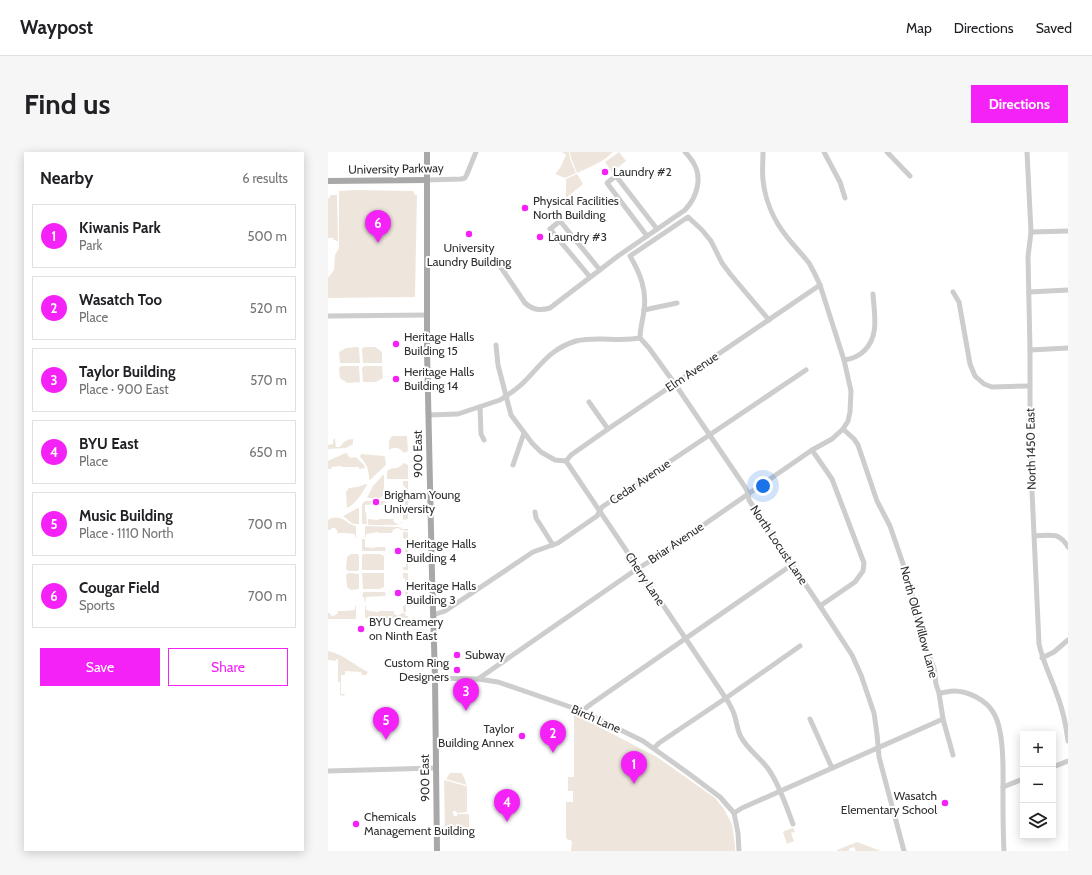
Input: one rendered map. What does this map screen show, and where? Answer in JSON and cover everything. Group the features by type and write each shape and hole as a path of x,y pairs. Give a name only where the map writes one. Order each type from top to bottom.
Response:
{"main road":[{"name":"900 East","path":"427,152 427,315 435,678 437,851"},
{"name":"University Parkway","path":"328,182 427,180"}],"street":[{"name":"University Parkway","path":"427,180 465,178 468,174 476,152"},
{"path":"500,266 525,303 536,310 550,308 618,256 689,206 696,195 698,182 693,162 685,152"},
{"name":"Briar Avenue","path":"478,679 812,450 832,439 843,429 848,421 851,392 844,360 820,285 808,263 786,236 772,213 763,180 763,152"},
{"path":"824,152 840,182 846,198"},
{"path":"887,152 910,176"},
{"name":"North 1450 East","path":"1027,152 1031,232 1028,256 1030,446 1039,644 1042,658 1056,691 1062,710 1068,741"},
{"path":"647,236 607,184 616,176 657,229"},
{"path":"429,415 458,414 491,404 506,397 524,382 545,358 565,345 599,338 633,340 640,338 640,325 644,310 644,292 643,284 638,271 630,256 688,216 706,235 731,275 769,320"},
{"path":"590,278 550,229 560,221 600,270"},
{"path":"1031,232 1068,231"},
{"name":"Elm Avenue","path":"566,461 571,455 608,429 820,285"},
{"path":"1029,292 1068,290"},
{"path":"953,292 959,302 970,364 975,376 984,384 992,387 1030,386"},
{"path":"844,360 853,358 862,353 872,340 875,328 873,294"},
{"path":"644,310 677,303"},
{"path":"328,316 427,315"},
{"name":"North Locust Lane","path":"640,338 675,384 745,487 749,500 793,564 852,655 861,675 874,713 879,757 904,851"},
{"path":"496,345 498,365 511,415 524,433 541,452 555,460 566,461"},
{"path":"1030,350 1068,348"},
{"name":"Cedar Avenue","path":"433,614 445,611 533,552 558,543 598,516 602,507 806,370"},
{"path":"589,402 608,429"},
{"path":"480,407 481,434 484,440"},
{"name":"North Old Willow Lane","path":"843,429 858,445 877,501 890,526 899,550 909,581 922,638 934,668 943,719 953,755"},
{"path":"513,465 524,433"},
{"path":"812,450 832,479 864,563 863,571 855,582 820,606"},
{"name":"Cherry Lane","path":"566,461 726,698 734,713 737,729 741,737 748,748 769,770 780,791 793,824"},
{"path":"535,512 536,518 553,545"},
{"path":"1035,536 1050,534 1058,536 1068,547"},
{"path":"582,711 793,564"},
{"path":"1042,658 1054,652 1068,640"},
{"path":"654,748 800,646"},
{"name":"Birch Lane","path":"435,678 478,679 498,682 582,711 654,748 720,797 734,813"},
{"path":"939,694 954,691 963,692 983,701 994,712 1000,727 1003,764 1004,851"},
{"path":"810,719 832,768"},
{"path":"739,851 734,813 742,808 943,719"},
{"path":"1056,766 1068,761"},
{"path":"328,771 436,768"},
{"path":"1003,787 1020,780"}],"shaded area":[{"path":"562,152 569,152 570,159 576,173 565,178 555,174 560,168 566,155"},
{"path":"570,152 613,152 601,161 577,173"},
{"path":"619,152 626,161 612,172 605,162"},
{"path":"577,174 583,184 566,198 566,179"},
{"path":"339,191 413,191 415,195 417,195 415,297 328,298 328,278 334,270 335,255 339,248"},
{"path":"331,195 337,195 338,241 334,240 333,238 328,238 328,199"},
{"path":"364,347 375,347 382,352 382,363 363,363 362,349"},
{"path":"346,348 359,348 360,363 340,363 339,352"},
{"path":"341,366 359,366 360,382 347,383 340,378 339,368"},
{"path":"364,366 382,366 383,378 376,382 363,382 362,368"},
{"path":"392,436 407,436 408,451 404,453 395,448 389,450 389,441"},
{"path":"335,438 336,447 340,447 345,441 351,439 353,439 353,444 346,448 328,449 328,445 333,444 333,440"},
{"path":"347,453 351,458 356,457 365,468 359,469 359,467 341,466 328,469 328,461"},
{"path":"361,454 385,457 386,465 370,480 367,467 360,457"},
{"path":"404,463 408,465 408,479 387,479 387,471 401,466"},
{"path":"383,475 384,495 379,498 367,498 373,486"},
{"path":"403,481 408,481 408,519 403,520 403,514 405,513 405,486 403,486"},
{"path":"367,484 354,504 347,508 346,492 349,488"},
{"path":"365,501 385,501 386,504 365,505 367,524 362,524 362,504"},
{"path":"358,508 359,524 353,524 343,516"},
{"path":"331,518 339,518 356,526 356,537 355,538 355,534 337,533 338,532 335,528 328,530 328,520"},
{"path":"368,519 394,519 393,520 395,523 401,523 401,521 402,523 396,525 369,525"},
{"path":"365,526 399,527 402,529 408,529 408,531 397,528 393,530 392,533 378,532 366,534 365,537"},
{"path":"403,532 408,532 408,570 403,569 403,567 406,567 406,548"},
{"path":"362,539 365,539 365,547 385,547 386,551 362,551"},
{"path":"351,554 358,554 359,556 358,571 348,571 346,569 347,557"},
{"path":"363,554 380,554 384,556 384,570 362,570"},
{"path":"348,573 359,574 359,589 351,590 347,587 346,575"},
{"path":"362,573 384,573 384,587 380,589 363,589"},
{"path":"403,573 408,573 408,603 406,603 406,612 403,612 403,606 405,605 405,578 403,578"},
{"path":"363,592 386,593 385,596 366,597 365,604 364,597 362,597"},
{"path":"355,606 356,619 328,619 328,613 334,616 338,613 337,611 355,610"},
{"path":"365,606 366,610 369,611 394,611 394,614 398,616 401,613 405,613 408,618 365,618"},
{"path":"328,651 344,657 368,672 366,675 362,675 361,672 345,671 345,675 341,675 341,694 345,694 344,696 340,695 340,682 338,682 338,659 336,659 336,661 328,660"},
{"path":"574,714 657,757 715,798 724,809 732,824 735,851 571,851 572,841 566,837 566,802 573,802 573,791 568,791 568,777 574,777"},
{"path":"450,773 462,773 467,785 446,779"},
{"path":"444,780 467,787 467,812 457,813 456,811 453,811 453,813 454,816 457,816 457,814 469,814 469,836 445,834"},
{"path":"793,828 795,832 791,833 794,841 787,844 783,832"},
{"path":"857,842 881,851 856,851 854,847 849,849 849,851 837,851"}],"place":[{"name":"Laundry #2","path":"605,172"},
{"name":"Physical Facilities North Building","path":"525,208"},
{"name":"University Laundry Building","path":"469,234"},
{"name":"Laundry #3","path":"540,237"},
{"name":"Cougar Field","path":"378,243"},
{"name":"Heritage Halls Building 15","path":"396,344"},
{"name":"Heritage Halls Building 14","path":"396,379"},
{"name":"Brigham Young University","path":"376,502"},
{"name":"Heritage Halls Building 4","path":"398,551"},
{"name":"Heritage Halls Building 3","path":"398,593"},
{"name":"BYU Creamery on Ninth East","path":"361,629"},
{"name":"Subway","path":"457,655"},
{"name":"Custom Ring Designers","path":"457,670"},
{"name":"Taylor Building","path":"466,711"},
{"name":"Taylor Building Annex","path":"522,736"},
{"name":"Music Building","path":"386,740"},
{"name":"Wasatch Too","path":"553,753"},
{"name":"Kiwanis Park","path":"634,784"},
{"name":"Wasatch Elementary School","path":"945,803"},
{"name":"BYU East","path":"507,822"},
{"name":"Chemicals Management Building","path":"356,824"}]}
